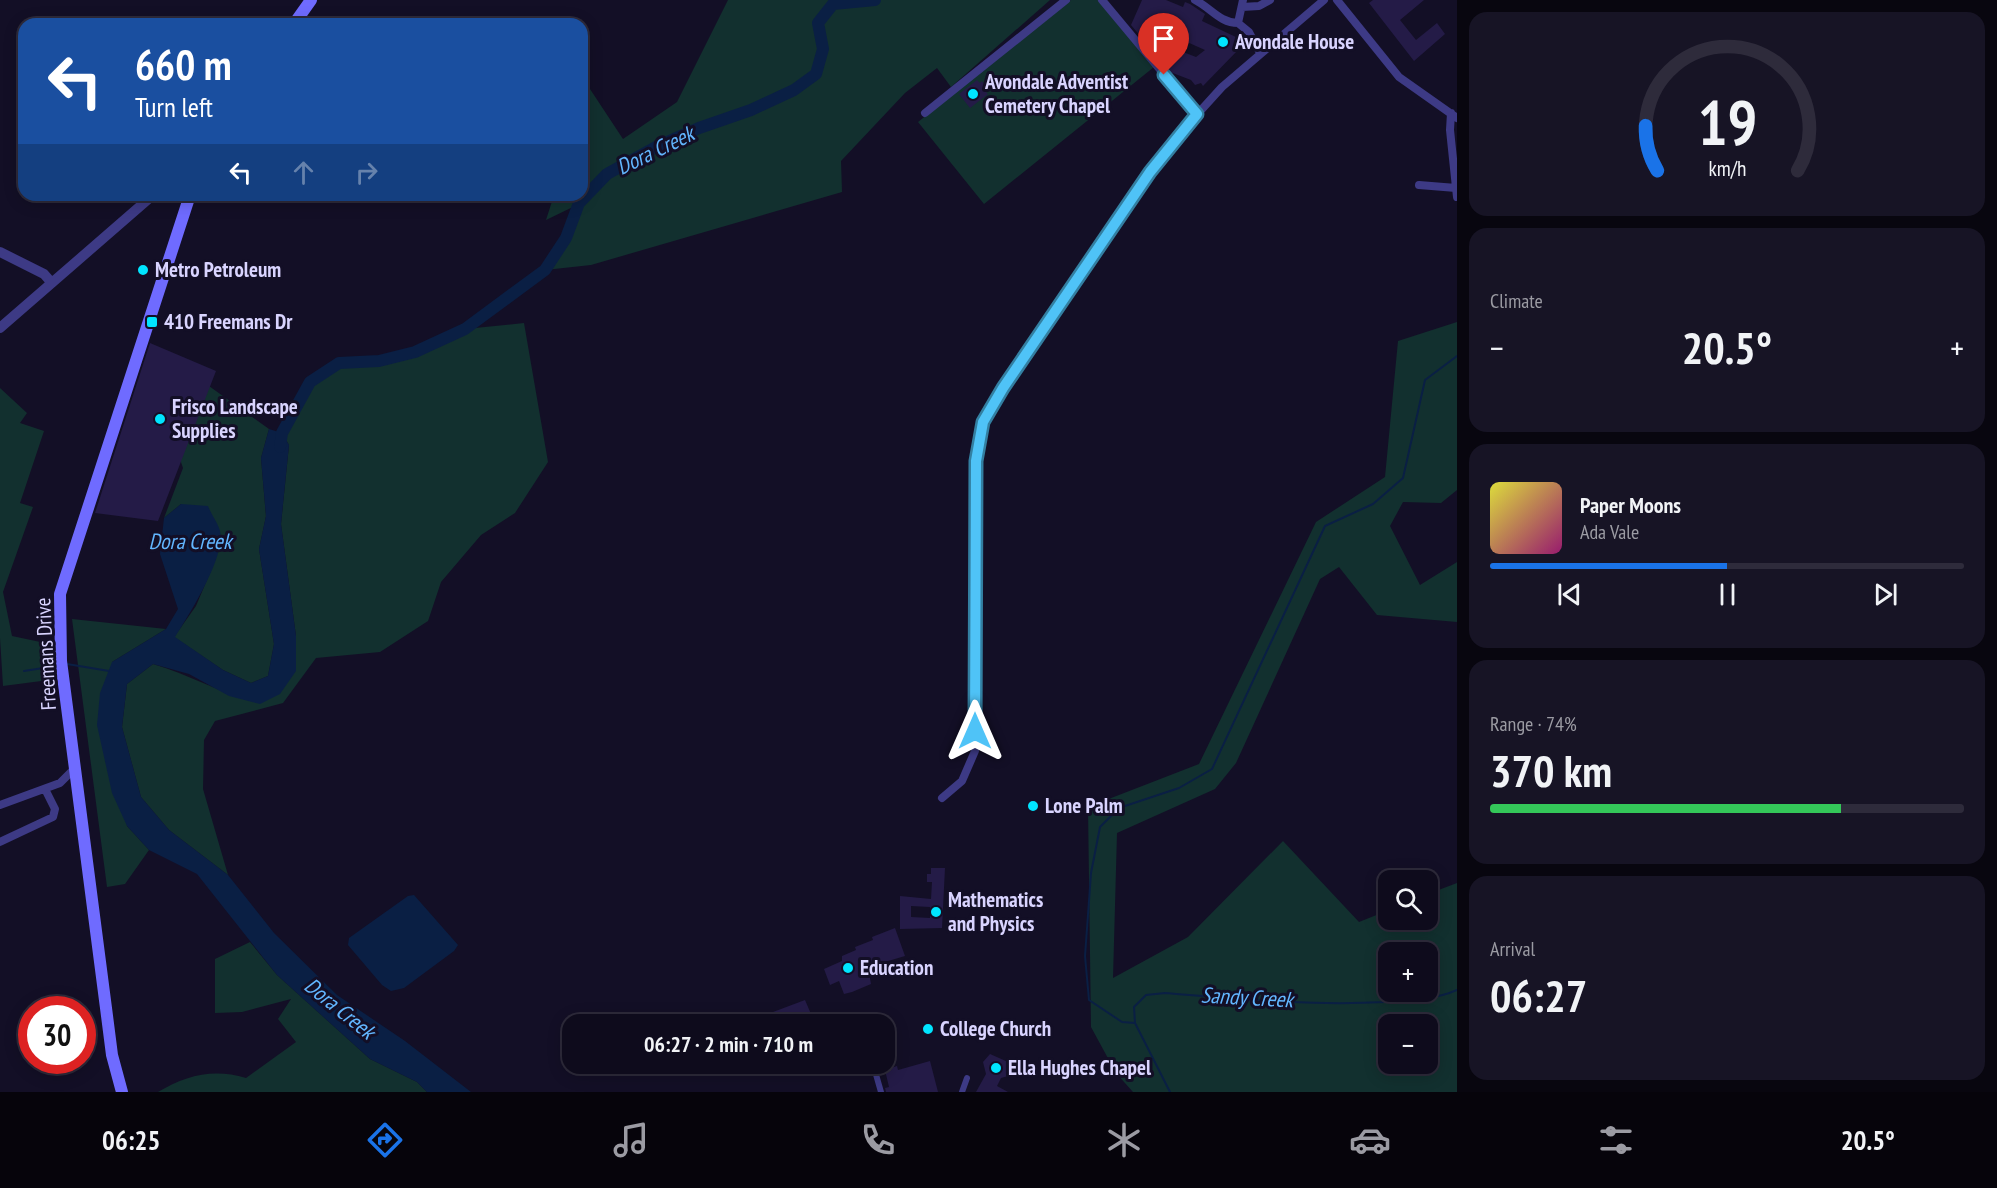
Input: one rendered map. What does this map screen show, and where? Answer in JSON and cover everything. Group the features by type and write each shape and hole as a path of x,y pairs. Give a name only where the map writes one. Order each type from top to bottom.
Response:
{"main road":[{"path":"298,18 311,0"},
{"name":"Freemans Drive","path":"122,1092 107,1020 61,661 60,594 188,201"}],"street":[{"path":"925,113 1066,0"},
{"path":"1102,0 1197,114"},
{"path":"1195,0 1211,9 1222,21 1238,23 1249,32 1255,48 1260,53"},
{"path":"1238,23 1243,4 1249,8 1270,0"},
{"path":"942,798 962,781 975,751 976,461 983,422 1046,323 1144,181 1197,114 1260,53 1324,0"},
{"path":"1337,0 1399,77 1454,116 1450,130 1456,192 1419,185"},
{"path":"0,328 146,201"},
{"path":"0,252 44,274 51,282"},
{"path":"0,805 60,783 75,768"},
{"path":"60,783 68,785 79,797"},
{"path":"0,842 53,817 55,809 45,789"},
{"path":"876,1074 881,1092"},
{"path":"962,1092 967,1078"}],"green space":[{"path":"728,0 1050,0 951,87 937,68 905,93 841,161 842,192 591,265 545,270 566,238 579,204 546,220 552,201 588,201 588,95 590,89 623,139 677,102"},
{"path":"1071,0 1098,0 1154,67 984,204 918,122"},
{"path":"1457,322 1457,490 1441,503 1403,502 1390,526 1420,585 1457,562 1457,622 1377,615 1339,567 1320,579 1236,763 1215,789 1117,833 1113,978 1188,937 1283,841 1359,922 1378,914 1378,930 1438,930 1438,890 1457,883 1457,1092 1133,1092 1116,1073 1091,1027 1088,807 1199,764 1316,522 1385,477 1398,341"},
{"path":"524,323 548,462 515,513 481,535 441,582 428,621 380,652 316,658 283,703 215,721 204,740 203,789 228,875 169,830 141,797 122,727 127,684 153,664 232,695 260,703 296,636 281,524 289,445 282,433 310,382 339,363 379,361 415,352 465,329"},
{"path":"209,386 269,429 261,458 266,516 259,549 274,644 268,676 251,683 223,670 174,637 196,606 214,563 181,504 164,518 183,468 174,442"},
{"path":"0,388 27,413 20,423 44,431 20,503 33,507 3,592 12,636 45,643 49,680 3,686 0,638"},
{"path":"72,619 166,629 112,662 127,826 149,850 125,884 107,887"},
{"path":"250,942 277,975 370,1059 417,1082 427,1092 158,1092 179,1081 200,1075 223,1074 246,1078 296,1042 278,1019 291,999 242,1012 215,1013 215,959"}],"water":[{"name":"Dora Creek","path":"269,429 282,433 289,445 281,524 296,636 296,671 280,694 260,704 229,696 189,674 153,664 127,684 122,727 141,797 169,830 228,875 274,933 337,995 405,1041 471,1092 427,1092 417,1082 370,1059 277,975 197,874 149,850 127,826 112,793 97,725 100,693 112,662 166,629 178,609 160,554 164,518 181,504 208,506 220,531 220,542 205,586 175,637 223,670 251,683 268,676 274,644 259,549 266,516 261,458"},
{"path":"414,895 458,945 454,951 404,988 391,991 382,985 348,945 349,938 408,896"}],"building":[{"name":"Avondale House","path":"1142,0 1166,0 1183,7 1185,2 1205,14 1202,21 1238,38 1245,38 1250,47 1238,50 1203,86 1201,83 1195,85 1191,80 1170,72 1157,57 1157,48 1147,44 1131,25","holes":["1187,42 1205,50 1196,57 1183,52"]},
{"path":"1373,0 1424,0 1400,20 1416,40 1437,23 1445,34 1414,61 1369,3"},
{"name":"Avondale Adventist Cemetery Chapel","path":"977,80 980,83 982,81 988,89 985,91 988,94 970,108 959,94"},
{"name":"Frisco Landscape Supplies","path":"150,343 216,371 158,521 95,513"},
{"path":"931,868 945,868 942,928 900,929 900,896 931,899 932,882 927,882 927,874 931,874","holes":["911,906 930,907 930,918 911,917"]},
{"name":"Education","path":"895,928 905,956 868,967 871,984 852,992 844,994 839,981 830,985 824,969 842,961 842,956 856,950 855,947 873,940 872,937"},
{"path":"805,1000 811,1014 774,1014 773,1012"},
{"name":"Ella Hughes Chapel","path":"990,1054 1008,1062 1008,1076 1001,1078 997,1086 1008,1092 976,1092 986,1074 983,1062"},
{"path":"930,1061 938,1092 886,1092 885,1088 889,1087 886,1074 895,1074 897,1066 898,1070"}],"waterway":[{"name":"Dora Creek","path":"588,194 607,174 656,147 699,128 751,110 794,90 816,74 823,49 818,23 833,4 875,0"},
{"name":"Dora Creek","path":"280,447 282,433 310,382 339,363 379,361 415,352 465,329 545,270 566,238 581,201"},
{"path":"1135,1023 1122,1022 1089,1000 1085,956 1091,873 1100,827 1119,808 1179,788 1212,769 1325,526 1373,504 1403,478 1425,380 1457,356"},
{"path":"67,664 109,671"},
{"path":"24,671 56,666"},
{"name":"Sandy Creek","path":"1170,1092 1135,1023 1134,1007 1146,995 1165,993 1275,1001 1357,1003 1422,999 1457,990"}],"place":[{"name":"Avondale House","path":"1223,42"},
{"name":"Avondale Adventist Cemetery Chapel","path":"973,94"},
{"name":"Metro Petroleum","path":"143,270"},
{"name":"410 Freemans Dr","path":"152,322"},
{"name":"Frisco Landscape Supplies","path":"160,419"},
{"name":"Lone Palm","path":"1033,806"},
{"name":"Mathematics and Physics","path":"936,912"},
{"name":"Education","path":"848,968"},
{"name":"College Church","path":"928,1029"},
{"name":"Ella Hughes Chapel","path":"996,1068"}],"route":[{"path":"975,731 976,461 983,422 1046,323 1150,172 1197,114 1164,75"}]}
